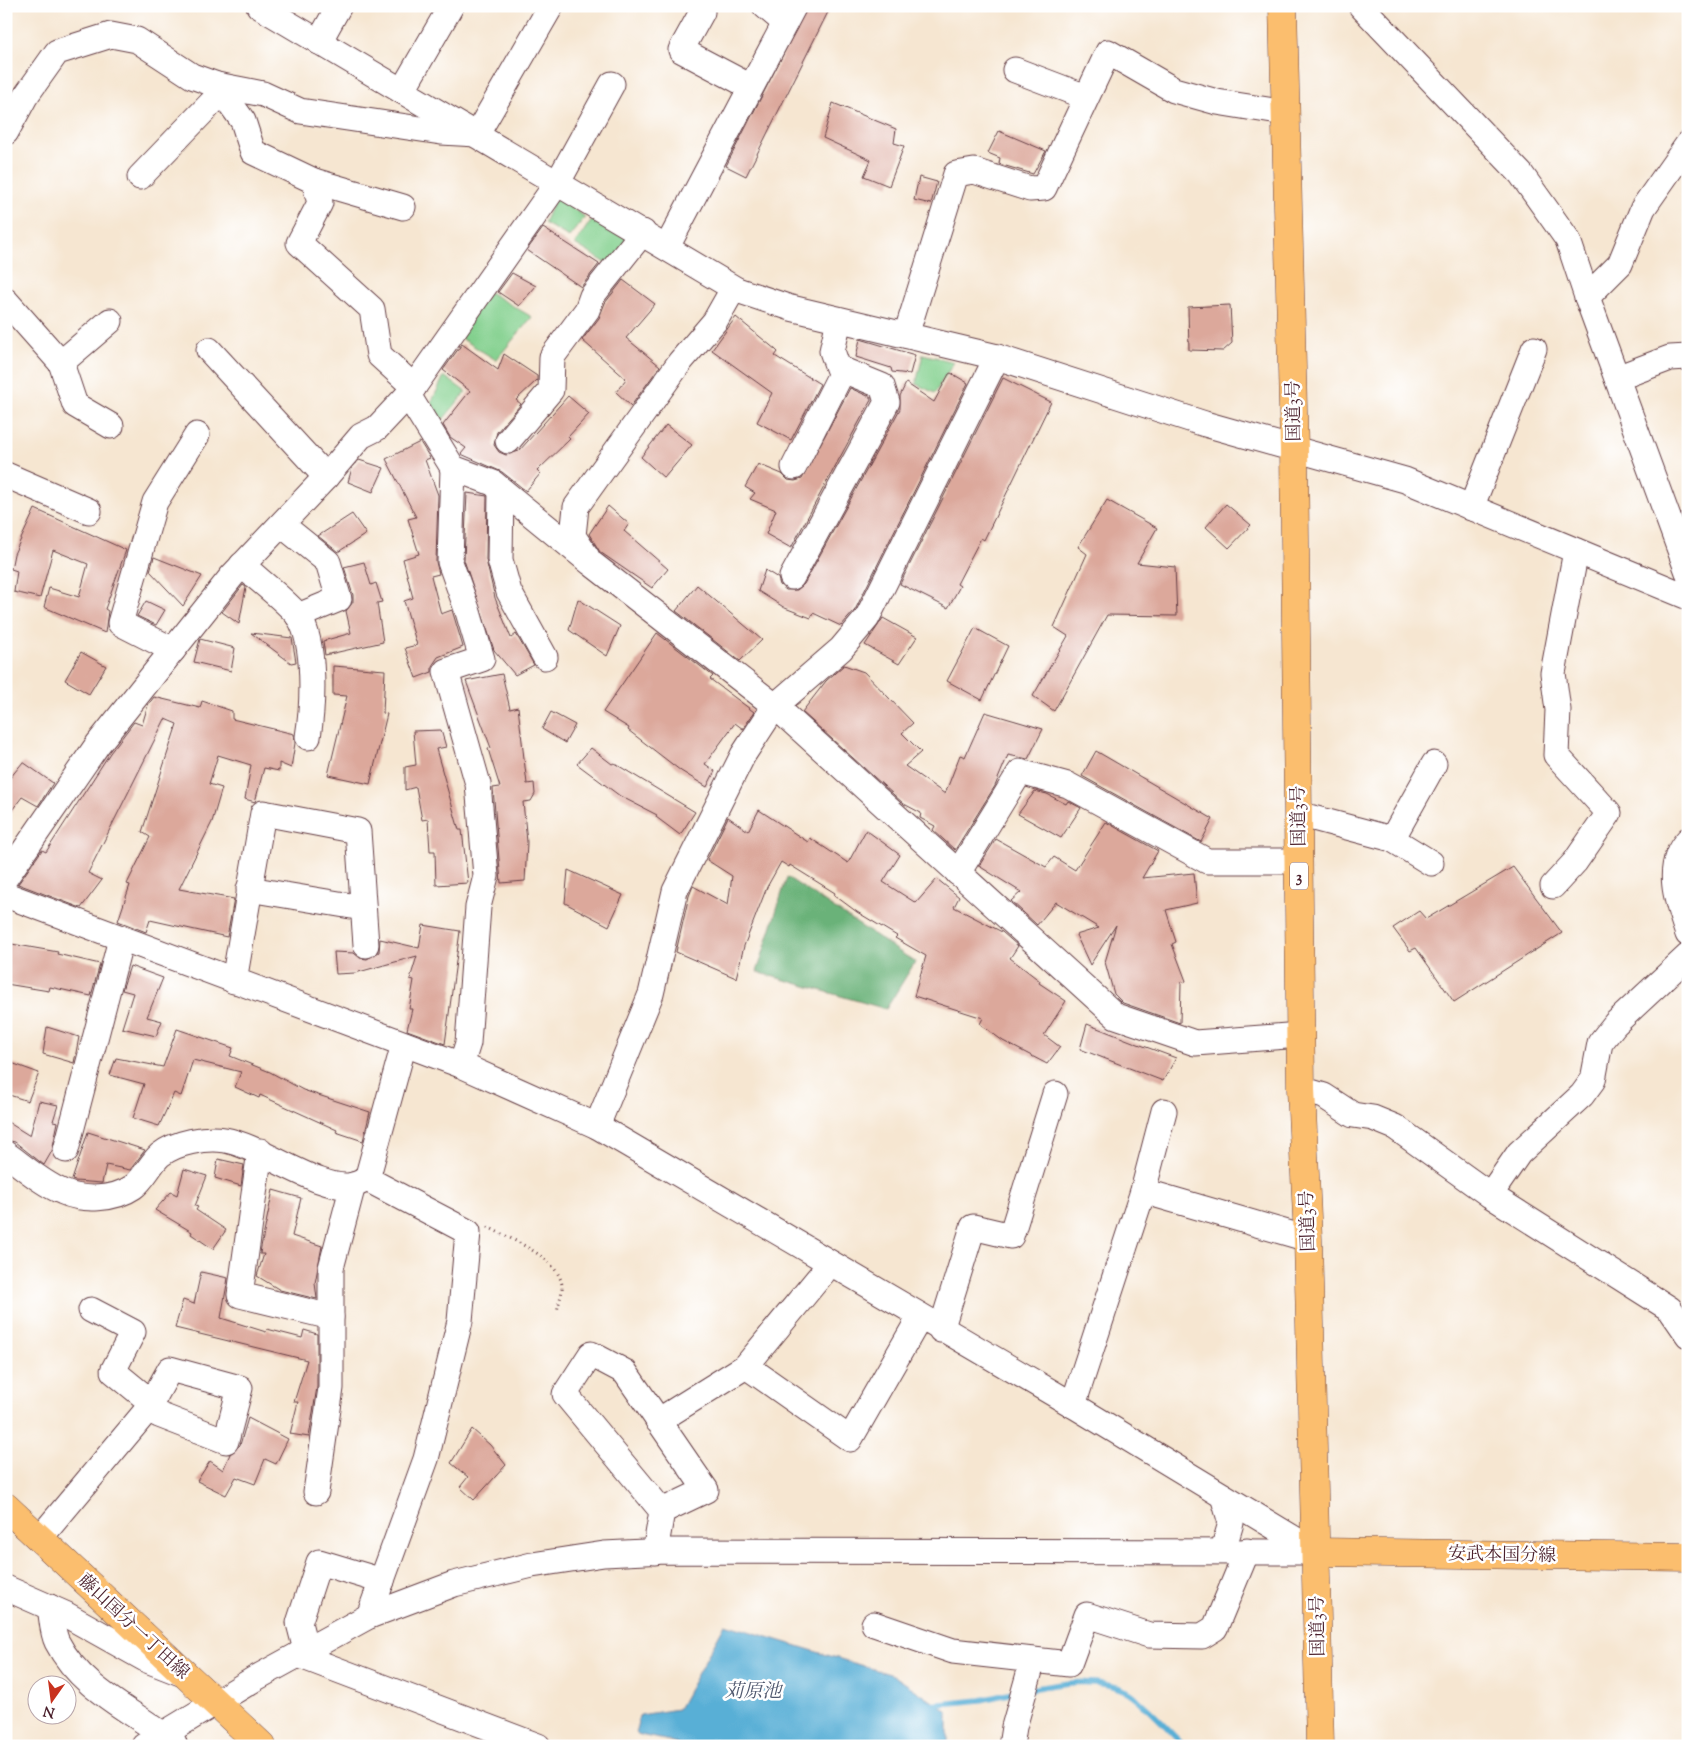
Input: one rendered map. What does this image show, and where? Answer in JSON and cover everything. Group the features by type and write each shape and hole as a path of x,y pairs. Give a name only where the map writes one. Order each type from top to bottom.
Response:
{"main road":[{"name":"国道3号","path":"1283,6 1294,449 1301,1089 1308,1239 1320,1746"},
{"name":"藤山国分一丁田線","path":"6,1507 262,1746"},
{"name":"安武本国分線","path":"1316,1552 1688,1557"}],"street":[{"path":"259,6 643,232 737,290 791,308 997,357 1205,424 1405,480 1688,596"},
{"path":"319,42 339,6"},
{"path":"402,91 451,6"},
{"path":"477,134 552,6"},
{"path":"667,247 790,14 765,6"},
{"path":"1361,6 1521,174 1568,240 1587,298 1688,572"},
{"path":"702,12 682,50 751,88"},
{"path":"6,132 25,97 57,52 111,35 137,40 192,76 219,89 263,94 300,111 441,132 477,134"},
{"path":"906,336 956,174 974,171 1030,189 1044,188 1108,52 1174,90 1217,102 1286,113"},
{"path":"1015,70 1086,98"},
{"path":"6,877 98,744 242,566 326,477 361,436 377,428 411,391 558,182 612,84"},
{"path":"140,177 219,89"},
{"path":"219,89 243,120 253,152 314,182 403,207"},
{"path":"1587,298 1620,264 1643,208 1688,144"},
{"path":"314,182 320,203 299,243 372,309 379,355 411,391 453,468 450,562 482,659 446,671 478,784 486,876 478,907 468,1043 460,1065"},
{"path":"508,440 552,390 552,356 587,310 592,296 643,232"},
{"path":"591,564 573,536 576,506 680,362 715,321 732,291 737,290"},
{"path":"6,300 61,363 75,405 111,426"},
{"path":"61,363 110,320"},
{"path":"792,577 887,402 882,386 838,368 832,350 839,320"},
{"path":"208,350 326,477"},
{"path":"1472,508 1534,350"},
{"path":"597,1126 651,994 676,891 743,755 775,706 841,648 867,618 997,357"},
{"path":"1616,378 1670,358 1688,357"},
{"path":"794,467 843,370"},
{"path":"173,650 120,623 155,502 197,435"},
{"path":"453,468 493,483 591,564 775,706 1116,1016 1195,1043 1300,1035"},
{"path":"6,475 89,511"},
{"path":"500,490 500,560 509,592 545,657"},
{"path":"292,533 328,562 339,599 298,616"},
{"path":"1553,886 1575,862 1608,814 1556,755 1558,710 1553,673 1576,551"},
{"path":"242,566 298,616 308,637 312,712 308,737"},
{"path":"1392,839 1434,764"},
{"path":"958,873 1020,772 1068,786 1207,861 1298,861"},
{"path":"234,981 262,813 358,831 366,945"},
{"path":"1298,814 1392,839 1431,863"},
{"path":"1688,840 1680,848 1674,869 1676,900 1688,934"},
{"path":"249,889 364,908"},
{"path":"6,895 460,1065 597,1126 1073,1406 1316,1552"},
{"path":"66,1150 121,939"},
{"path":"1490,1195 1519,1153 1582,1095 1593,1080 1600,1043 1615,1024 1688,956"},
{"path":"316,1492 331,1388 331,1268 404,1044"},
{"path":"1301,1089 1324,1096 1353,1114 1373,1118 1395,1127 1490,1195 1670,1309 1688,1335"},
{"path":"941,1330 973,1227 1011,1236 1055,1094"},
{"path":"1073,1406 1143,1191 1164,1111"},
{"path":"6,1154 63,1192 87,1198 113,1195 133,1187 161,1155 180,1145 202,1140 225,1140 260,1151 305,1174 337,1185 360,1182 468,1232 460,1321 426,1459 369,1616"},
{"path":"260,1151 240,1295 331,1317"},
{"path":"1143,1191 1308,1239"},
{"path":"658,1421 746,1366 830,1264"},
{"path":"40,1538 150,1406 113,1371 133,1332 91,1310"},
{"path":"746,1366 850,1439 920,1317"},
{"path":"655,1552 662,1510 565,1394 591,1354 626,1372 706,1490 662,1510"},
{"path":"1223,1496 1231,1523 1223,1550"},
{"path":"50,1608 56,1640 69,1660 95,1690 161,1742 216,1703 302,1652 369,1616 454,1584 532,1565 604,1554 655,1552 1223,1550 1316,1552"},
{"path":"874,1624 953,1651 1069,1664 1087,1615 1149,1635 1202,1636 1215,1628 1247,1551"},
{"path":"302,1652 299,1623 319,1562 382,1581"},
{"path":"6,1588 50,1608 147,1660 187,1676"},
{"path":"302,1652 538,1746"},
{"path":"1012,1746 1014,1727 1033,1660"}],"green space":[{"path":"556,196 585,217 569,237 544,223"},
{"path":"592,219 633,239 611,266 575,244"},
{"path":"489,292 532,317 496,360 459,337"},
{"path":"923,354 954,362 935,393 916,384"},
{"path":"444,376 466,392 440,423 431,403"},
{"path":"787,877 915,962 886,1009 757,972"}],"water":[{"name":"苅原池","path":"725,1624 893,1675 948,1712 948,1746 682,1746 671,1741 635,1733 640,1715 678,1709"}],"building":[{"path":"808,6 831,6 746,176 726,166"},
{"path":"833,103 896,129 894,143 904,146 889,186 864,176 871,160 823,138"},
{"path":"999,131 1046,151 1033,174 999,164 1000,158 988,153"},
{"path":"919,177 937,182 931,204 914,200"},
{"path":"543,228 599,264 581,287 527,250"},
{"path":"512,273 536,286 519,306 498,292"},
{"path":"623,280 655,304 626,338 660,366 631,406 616,392 626,379 582,340 599,318 605,303"},
{"path":"1230,305 1232,343 1223,351 1189,350 1188,307"},
{"path":"736,317 778,352 775,356 820,384 791,440 757,422 772,393 712,350"},
{"path":"860,339 915,355 910,374 892,372 891,368 856,357"},
{"path":"462,344 498,370 504,354 537,376 537,380 516,400 521,404 497,432 494,445 499,452 506,455 519,451 568,396 589,414 568,437 570,439 537,471 540,474 526,491 502,472 461,454 466,448 450,437 443,425 470,391 443,370"},
{"path":"951,373 968,383 855,610 841,626 813,613 811,618 785,608 758,591 765,570 778,578 780,585 786,590 797,590 804,584 900,409 900,396 906,383 934,402"},
{"path":"1003,378 1051,402 984,540 981,538 957,584 960,586 948,608 900,584"},
{"path":"850,388 870,397 871,400 791,548 766,534 776,510 750,499 755,493 745,487 758,464 782,474 788,480 802,479"},
{"path":"666,425 692,445 664,478 641,457"},
{"path":"420,442 430,458 425,460 438,495 436,562 439,574 431,576 441,614 452,610 463,647 438,657 432,666 432,672 416,678 405,648 417,645 404,601 413,598 403,559 419,554 408,519 416,517 386,459"},
{"path":"359,460 384,468 373,492 348,482 352,468"},
{"path":"467,493 487,496 486,560 495,598 511,638 516,634 534,665 515,675 494,650 464,560"},
{"path":"1107,500 1157,528 1137,563 1175,567 1177,616 1107,615 1054,711 1033,696 1068,636 1054,627 1087,554 1078,547"},
{"path":"1226,504 1251,525 1229,548 1206,527"},
{"path":"608,506 629,524 624,531 668,569 652,588 600,552 589,534"},
{"path":"35,509 126,550 105,609 108,611 105,633 44,607 49,588 79,597 88,564 53,550 40,598 14,592 17,571 11,569 14,554"},
{"path":"352,514 366,534 338,552 318,536"},
{"path":"154,557 202,576 183,606 150,571"},
{"path":"364,562 371,585 376,583 382,602 377,603 383,642 325,655 323,641 351,633 346,611 353,602 353,595 344,567"},
{"path":"243,585 246,587 239,624 222,612"},
{"path":"697,585 762,640 740,661 676,611"},
{"path":"578,599 620,626 607,656 569,630"},
{"path":"146,601 165,610 156,625 137,616"},
{"path":"883,618 917,637 899,664 865,645"},
{"path":"975,628 1008,646 982,700 947,681"},
{"path":"251,633 292,638 296,662 291,663"},
{"path":"657,633 713,676 710,679 754,712 743,729 735,723 705,764 715,771 707,787 681,771 628,730 629,728 603,712"},
{"path":"200,639 235,648 231,671 194,662"},
{"path":"81,652 106,666 89,694 65,680"},
{"path":"844,665 864,672 913,723 902,733 921,752 905,766 945,794 960,755 965,757 985,712 1043,729 1028,759 1008,755 995,786 955,850 933,830 935,826 920,818 921,813 904,804 802,712 826,681"},
{"path":"333,666 385,670 383,713 387,714 370,784 328,775 347,696 333,695"},
{"path":"502,674 510,709 518,707 527,784 534,783 535,794 531,801 523,802 527,842 525,881 501,883 493,788 500,787 488,749 491,748 466,681"},
{"path":"154,697 200,708 202,701 232,711 232,719 294,734 295,743 291,768 279,763 279,771 264,768 255,802 245,799 251,765 218,755 209,784 222,788 212,822 179,889 234,899 227,937 150,920 146,932 118,921 130,885 127,884 150,837 142,832 177,724 165,719 88,873 102,880 81,908 18,884 42,850 46,852 110,753 134,722 142,725 148,705"},
{"path":"551,712 575,725 565,743 542,729"},
{"path":"441,730 446,747 436,749 459,830 462,830 468,883 436,885 435,851 430,851 428,819 422,820 416,787 405,790 405,767 416,765 413,731"},
{"path":"591,748 612,764 614,763 695,812 680,835 656,817 657,815 620,796 577,764"},
{"path":"1096,751 1213,819 1201,842 1082,776"},
{"path":"23,762 53,783 38,806 22,797 6,818 6,783"},
{"path":"1035,791 1047,794 1066,804 1068,801 1081,808 1061,838 1018,814"},
{"path":"759,810 808,842 810,838 848,863 866,830 900,855 883,882 916,903 937,879 959,897 954,907 1002,932 1018,946 1010,958 1040,981 1039,983 1066,1001 1044,1035 1060,1047 1047,1064 1003,1041 980,1024 983,1018 914,996 926,956 857,912 834,895 835,893 790,865 789,867 781,862 767,887 744,946 736,978 676,952 693,886 728,905 732,876 707,860 728,817 748,831"},
{"path":"1106,822 1158,851 1142,878 1194,873 1197,903 1166,910 1176,942 1172,944 1186,981 1181,983 1180,1023 1123,1003 1114,994 1105,962 1116,925 1090,965 1076,935 1099,928 1056,902 1037,925 1011,901 1021,892 979,866 996,839 1046,867 1054,857 1075,870"},
{"path":"1513,867 1562,933 1454,1002 1416,948 1410,951 1393,928 1419,911 1426,919"},
{"path":"568,870 623,895 609,926 565,903"},
{"path":"423,925 460,931 445,1044 407,1030 412,1009 409,1009 414,980 410,979 417,956 355,973 336,974 334,952 354,953 360,958 367,959 379,952 380,939 419,948"},
{"path":"6,943 58,952 57,954 100,964 91,996 50,987 49,991 6,984"},
{"path":"130,966 163,978 147,1017 162,1021 156,1036 122,1028 133,993 122,990"},
{"path":"1087,1024 1176,1058 1163,1081 1080,1049"},
{"path":"47,1027 79,1037 74,1063 43,1054"},
{"path":"177,1029 233,1048 230,1056 270,1072 303,1090 370,1112 363,1141 336,1132 337,1130 260,1095 259,1098 235,1087 241,1072 193,1060 181,1096 174,1093 159,1126 133,1118 144,1084 110,1075 116,1058 163,1067"},
{"path":"6,1061 39,1073 28,1101 6,1094"},
{"path":"39,1101 58,1105 53,1121 58,1122 52,1151 44,1165 15,1142 6,1140 6,1121 30,1136"},
{"path":"88,1132 145,1150 130,1170 106,1165 102,1183 75,1181 72,1180"},
{"path":"218,1159 244,1165 241,1186 215,1178"},
{"path":"184,1169 207,1176 195,1206 198,1207 196,1210 226,1230 213,1249 191,1234 192,1232 155,1210 171,1192 177,1195"},
{"path":"273,1190 301,1198 292,1236 322,1246 315,1283 317,1299 280,1290 257,1276 264,1254 260,1254"},
{"path":"201,1272 228,1278 221,1318 266,1332 267,1329 302,1338 304,1330 317,1334 317,1387 309,1437 290,1434 298,1402 294,1402 307,1360 175,1328 183,1300 194,1304"},
{"path":"248,1418 288,1439 276,1464 265,1459 255,1484 236,1477 226,1495 197,1481 210,1461 223,1470 230,1454 240,1445"},
{"path":"472,1429 490,1445 506,1465 474,1500 460,1487 468,1477 451,1463"}],"waterway":[{"path":"1031,1689 1078,1682 1103,1684 1126,1691 1139,1700 1185,1746"},
{"path":"930,1705 981,1700 1017,1692"}]}
